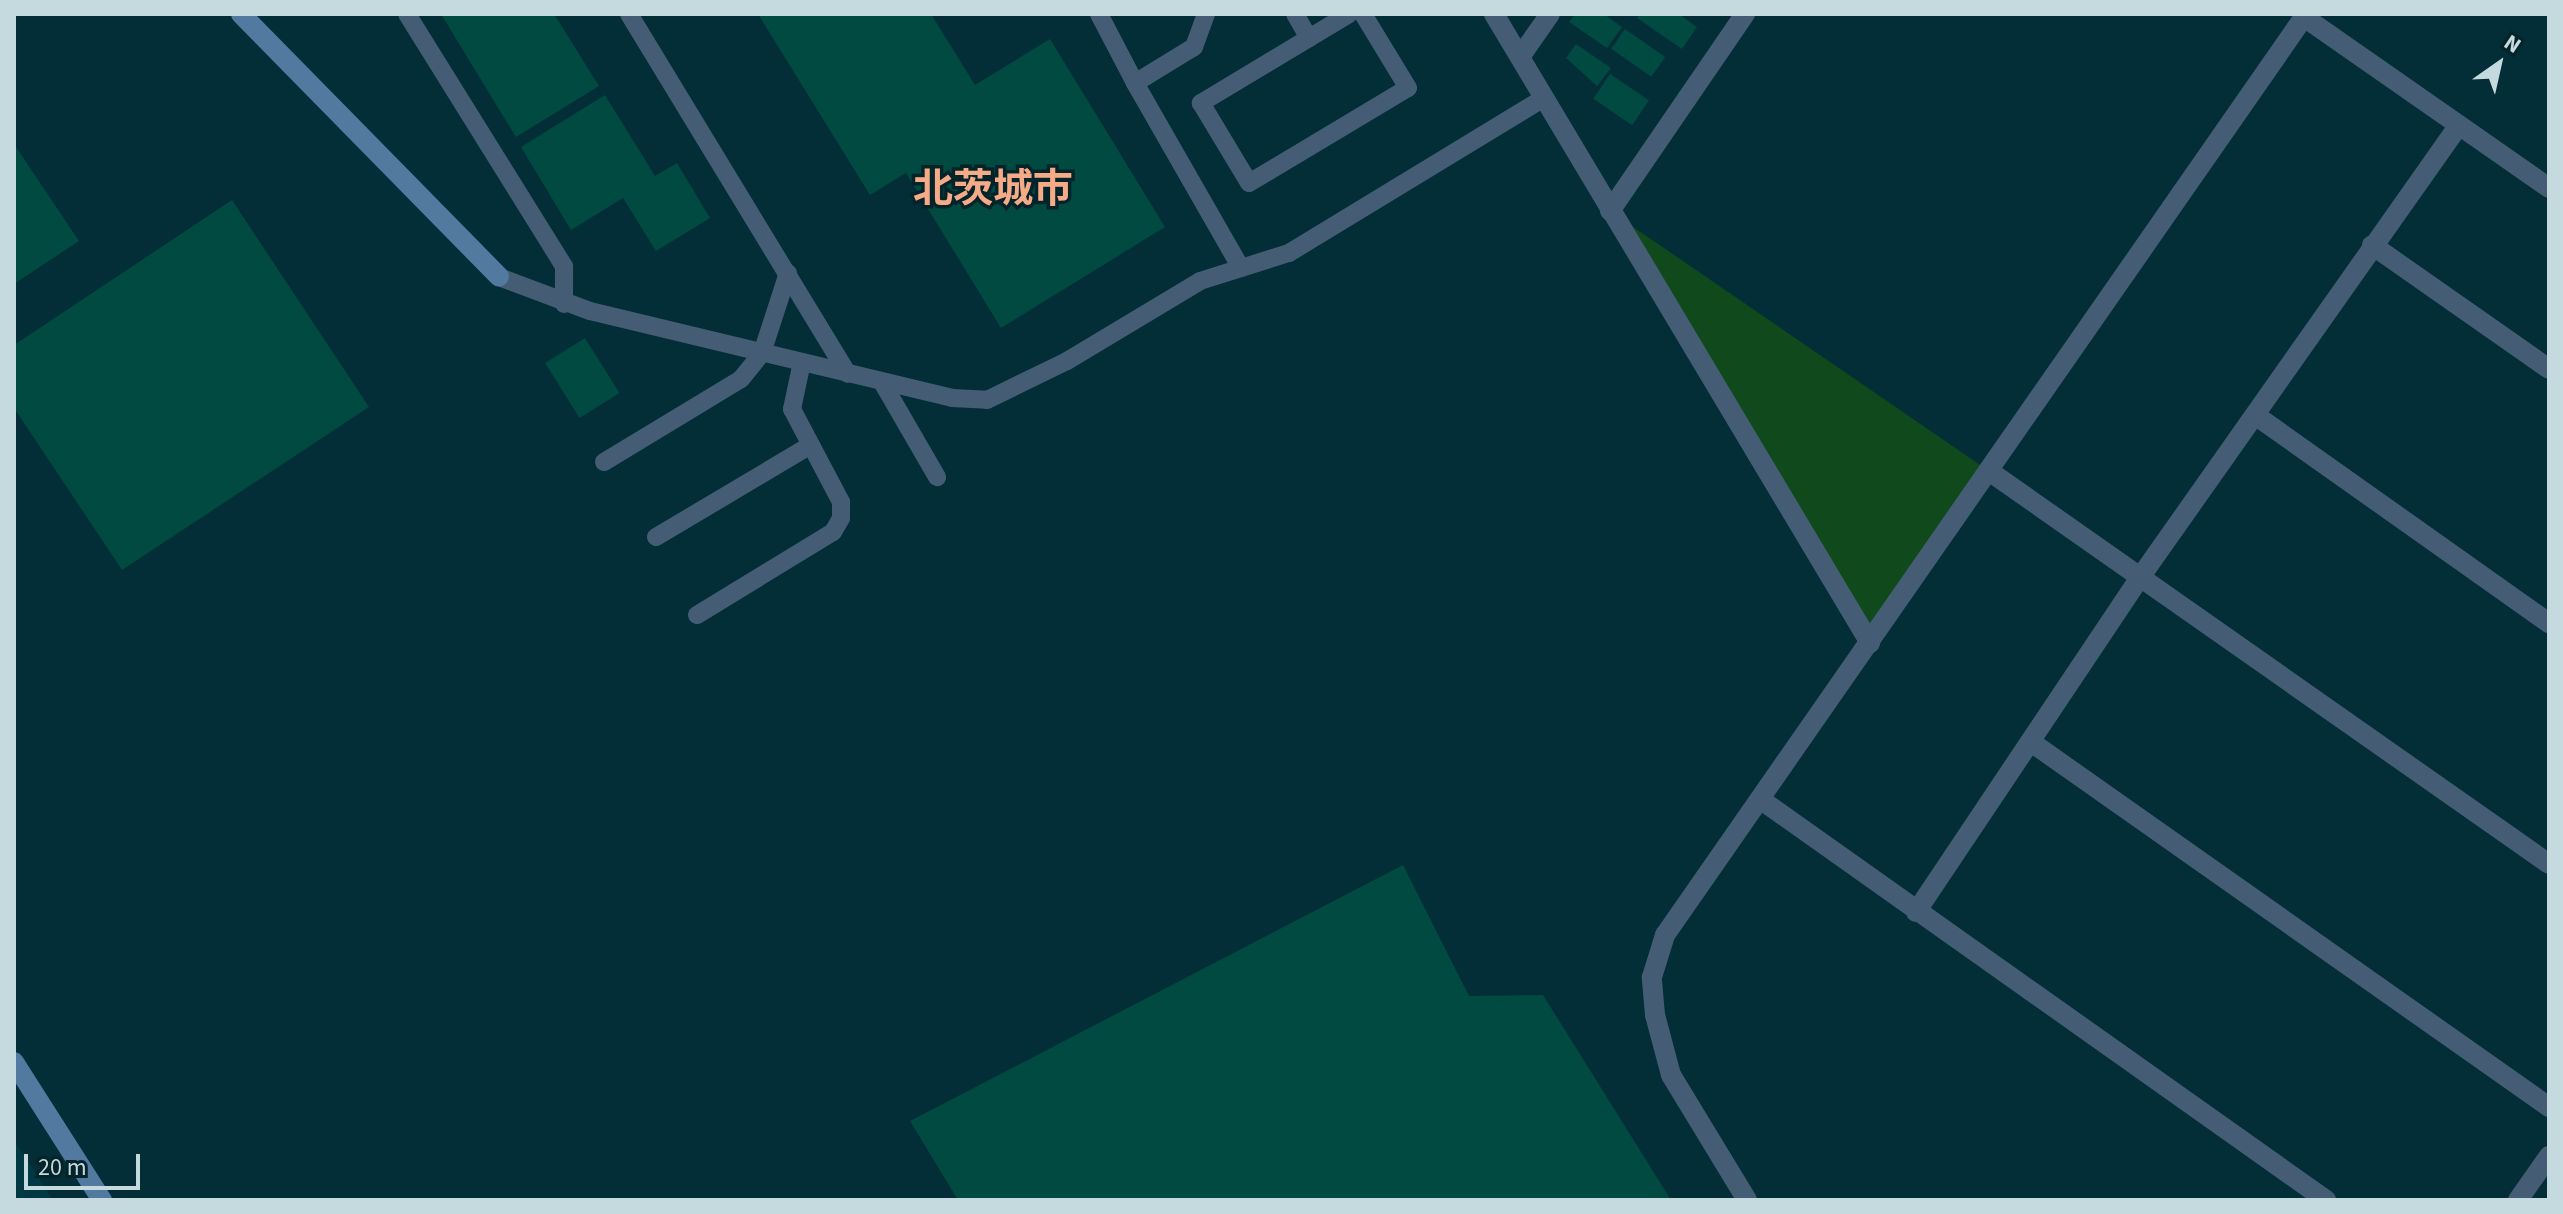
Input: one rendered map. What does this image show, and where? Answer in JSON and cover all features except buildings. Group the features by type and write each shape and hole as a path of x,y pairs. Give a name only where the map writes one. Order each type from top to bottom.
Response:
{"street":[{"path":"241,14 499,277"},
{"path":"1494,14 1870,643"},
{"path":"1520,57 1550,14"},
{"path":"1610,211 1745,14"},
{"path":"1747,1200 1671,1075 1655,1015 1652,977 1665,935 2305,16 2549,188"},
{"path":"1916,912 2139,579 2459,125"},
{"path":"2372,245 2549,369"},
{"path":"2255,415 2549,623"},
{"path":"1989,471 2549,864"},
{"path":"2031,742 2549,1107"},
{"path":"1760,799 2326,1200"},
{"path":"14,1062 102,1200"},
{"path":"2518,1200 2549,1156"}],"lane":[{"path":"407,14 564,266 564,304"},
{"path":"629,14 848,374"},
{"path":"1099,14 1241,268"},
{"path":"1135,83 1194,47 1206,14"},
{"path":"1295,14 1309,38"},
{"path":"1349,14 1201,103 1249,183 1408,88 1363,14"},
{"path":"499,277 564,304 952,398 987,400 1067,361 1200,281 1289,253 1544,98"},
{"path":"604,462 741,379 762,353 788,273"},
{"path":"697,615 833,532 841,518 841,502 792,409 802,362"},
{"path":"882,382 937,477"},
{"path":"656,537 811,445"}],"shaded area":[{"path":"14,1140 53,1200 14,1200"}],"green space":[{"path":"1610,211 1989,471 1870,643"}],"district":[{"name":"北茨城市","path":"993,190"}]}
